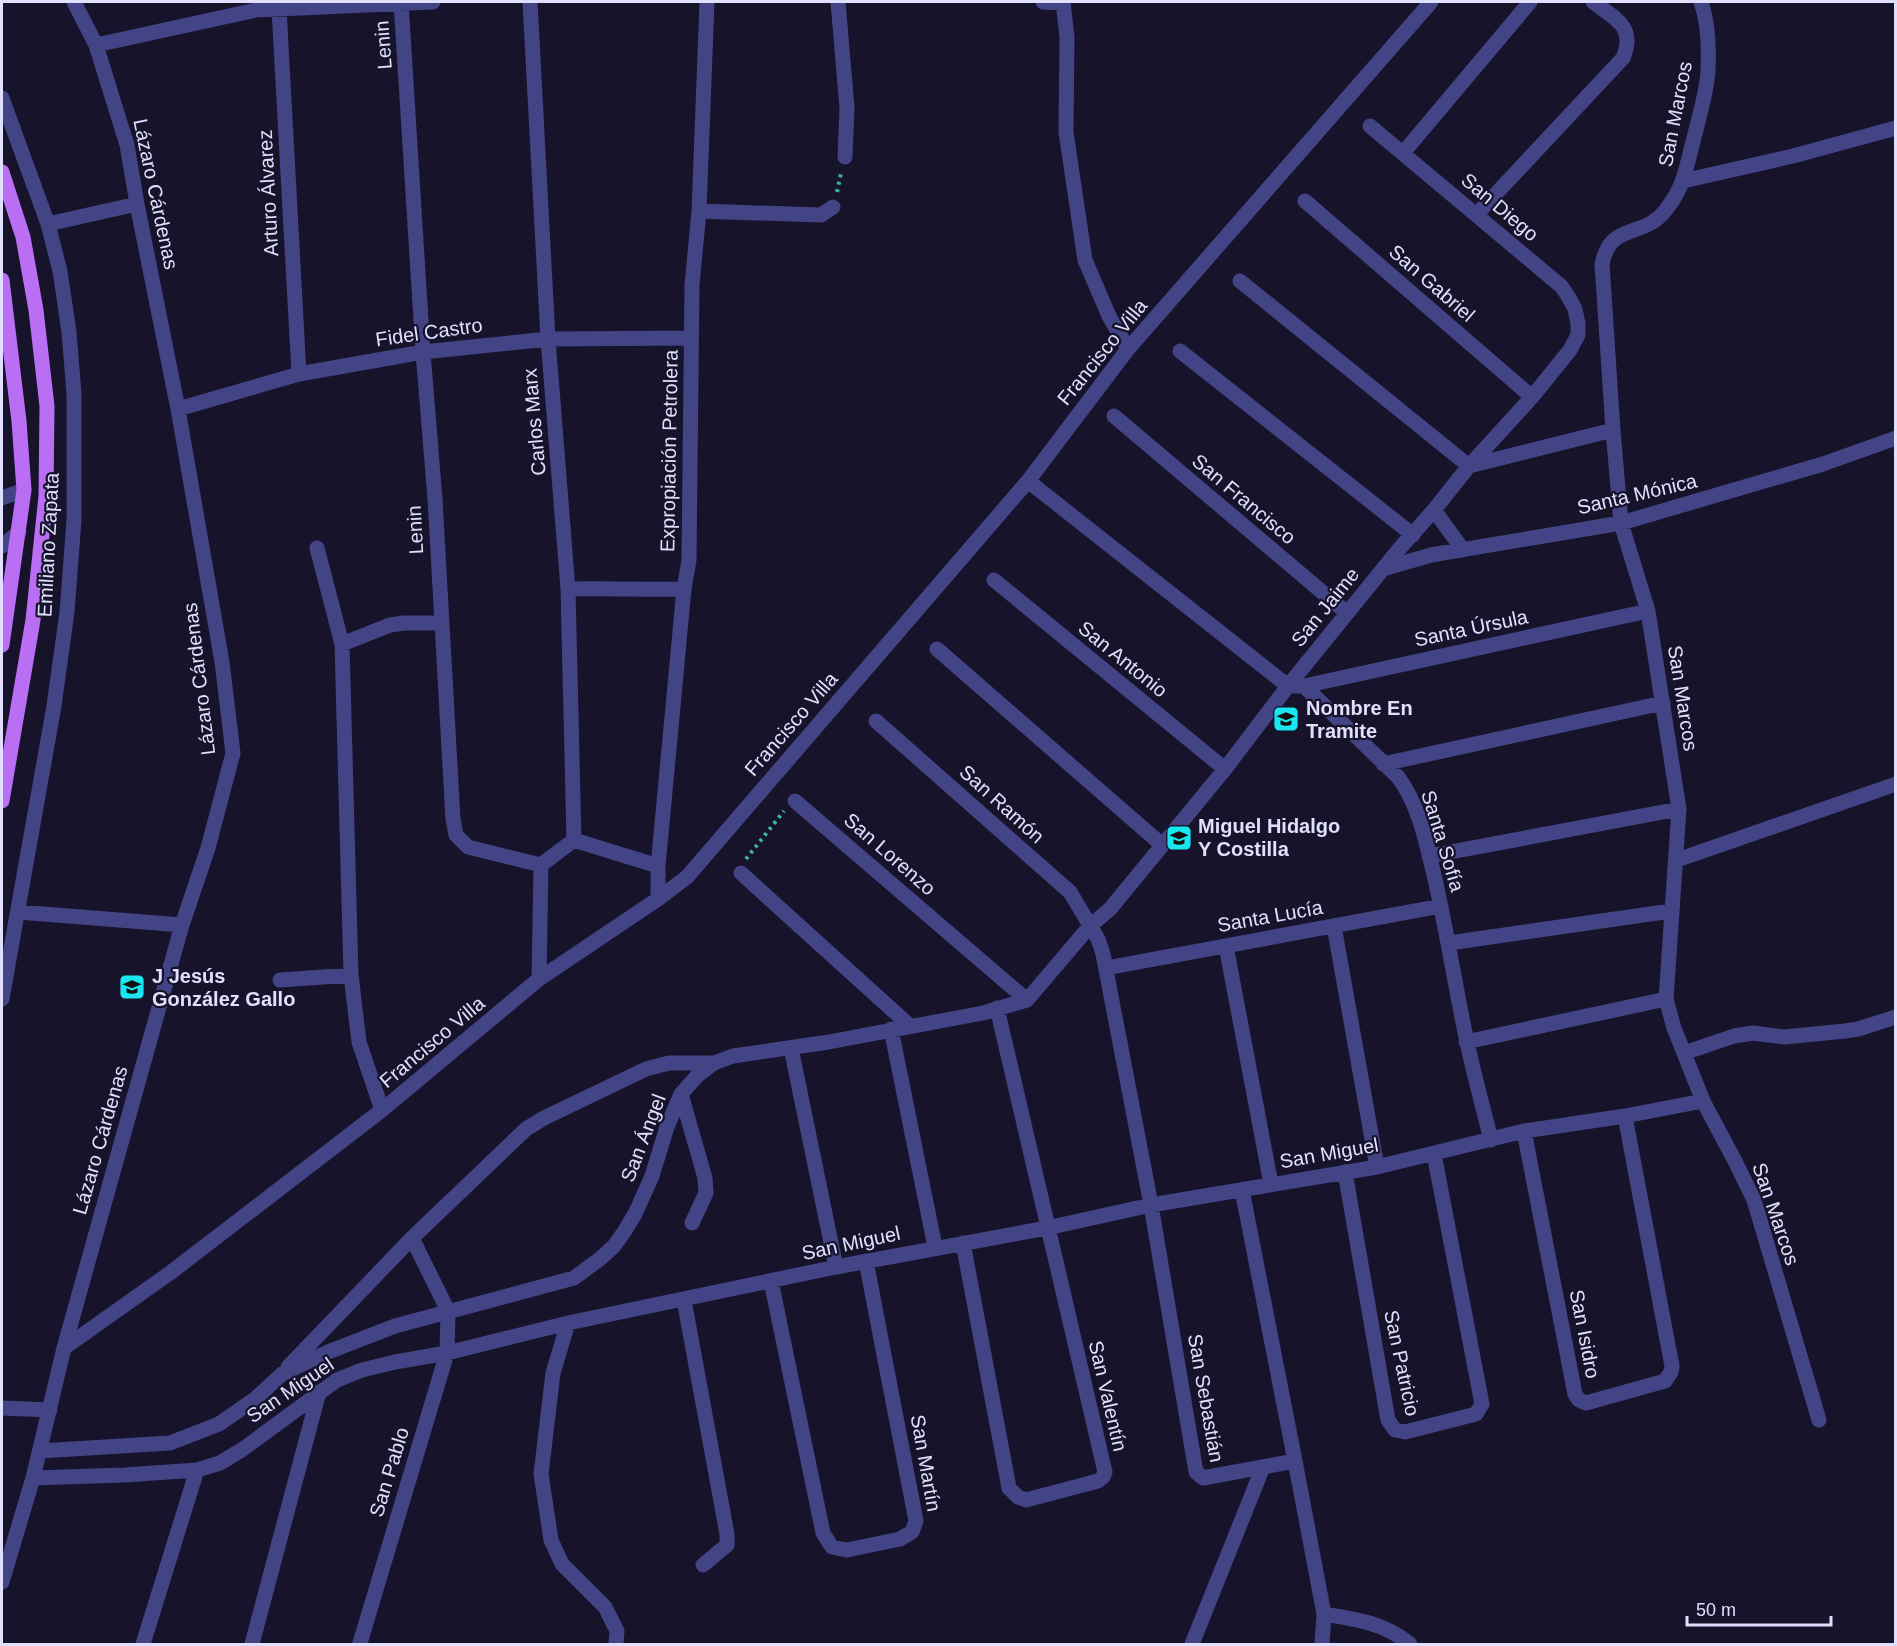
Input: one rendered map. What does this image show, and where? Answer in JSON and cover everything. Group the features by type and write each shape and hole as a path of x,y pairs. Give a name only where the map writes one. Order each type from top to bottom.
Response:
{"main road":[{"path":"2,172 23,237 36,310 47,406 46,496 33,620 2,801"},
{"path":"2,280 19,421 24,490 2,645"}],"street":[{"name":"Lázaro Cárdenas","path":"2,1582 33,1478 64,1348 182,925 208,848 233,753 222,662 178,409 137,204 128,145 96,45 74,2"},
{"name":"Lenin","path":"401,2 423,352 435,499 453,819 456,835 468,847 541,864"},
{"path":"96,45 256,10 433,2"},
{"name":"Carlos Marx","path":"530,2 548,339 568,589 574,840"},
{"name":"Expropiación Petrolera","path":"658,899 658,866 684,589 689,560 692,285 699,211 707,2"},
{"path":"838,2 847,108 845,157"},
{"path":"1043,2 1063,2 1067,37 1066,132 1085,260 1108,316 1128,349"},
{"name":"Francisco Villa","path":"64,1348 170,1273 382,1110 539,979 687,877 1028,481 1128,349 1431,2"},
{"path":"1403,153 1530,2"},
{"path":"1477,214 1623,58 1628,47 1628,35 1617,20 1593,2"},
{"name":"San Marcos","path":"1701,2 1707,35 1708,71 1683,181 1658,219 1616,237 1605,250 1602,279 1613,430 1621,523 1648,611 1678,809 1677,860 1671,910 1666,999 1703,1101 1737,1163 1754,1200 1818,1420"},
{"name":"Arturo Álvarez","path":"279,9 299,374"},
{"name":"Emiliano Zapata","path":"2,98 48,224 60,271 69,332 74,394 74,520 67,612 54,706 2,999"},
{"name":"San Diego","path":"1370,126 1561,286 1575,309 1578,335"},
{"path":"1683,181 1793,156 1896,128"},
{"name":"San Gabriel","path":"1305,201 1532,397"},
{"path":"48,224 137,204"},
{"path":"699,211 821,215 833,207"},
{"path":"1240,281 1469,466 1613,430"},
{"name":"San Jaime","path":"1090,926 1110,909 1161,844 1225,769 1287,686 1469,466 1532,397 1570,350 1578,335"},
{"name":"Fidel Castro","path":"178,409 299,374 423,352 548,339 692,338"},
{"path":"1180,351 1413,535"},
{"name":"San Francisco","path":"1114,416 1347,613"},
{"name":"Santa Mónica","path":"1383,569 1431,555 1621,523 1813,467 1896,438"},
{"path":"1028,481 1287,686 1304,686"},
{"path":"2,498 24,490"},
{"path":"1434,510 1463,550"},
{"path":"2,546 19,532"},
{"path":"317,548 342,644 351,975 359,1042 382,1110"},
{"name":"San Antonio","path":"994,580 1225,769"},
{"path":"568,589 684,589"},
{"name":"Santa Úrsula","path":"1304,686 1648,611"},
{"path":"342,644 390,625 441,623"},
{"path":"936,649 1161,844"},
{"name":"Santa Sofía","path":"1304,686 1398,777 1410,796 1430,856 1449,943 1466,1042 1491,1140"},
{"path":"1383,764 1663,703"},
{"name":"San Ramón","path":"876,721 1070,892 1098,939 1106,968 1151,1205"},
{"path":"1677,860 1896,784"},
{"name":"San Lorenzo","path":"795,801 1027,1000"},
{"path":"1430,856 1678,809"},
{"path":"539,979 541,864 574,840 658,866"},
{"path":"741,873 910,1026"},
{"name":"Santa Lucía","path":"1106,968 1441,906"},
{"path":"1449,943 1671,910"},
{"path":"18,912 182,925"},
{"path":"1027,1000 1090,926"},
{"path":"1334,926 1377,1167"},
{"path":"1226,946 1271,1184"},
{"path":"280,980 351,975"},
{"path":"1466,1042 1666,999"},
{"name":"San Ángel","path":"282,1374 328,1352 395,1326 574,1278 614,1246 635,1214 652,1176 667,1127 681,1094 698,1075 714,1063 733,1056 791,1048 982,1013 1027,1000"},
{"path":"997,1008 1047,1228"},
{"path":"1684,1053 1734,1036 1754,1033 1784,1037 1845,1031 1896,1017"},
{"path":"891,1029 935,1247"},
{"path":"791,1048 836,1267"},
{"name":"San Ángel","path":"40,1451 170,1443 219,1424 255,1399 282,1374 412,1238 526,1129 646,1069 669,1063 714,1063"},
{"path":"681,1094 705,1178 706,1192 692,1223"},
{"name":"San Miguel","path":"33,1478 197,1470 220,1462 243,1449 337,1380 362,1370 447,1353 568,1323 935,1247 1047,1228 1151,1205 1377,1167 1524,1131 1625,1116 1703,1101"},
{"name":"San Isidro","path":"1524,1131 1575,1394 1579,1400 1586,1403 1665,1381 1671,1372 1671,1361 1625,1116"},
{"name":"San Patricio","path":"1345,1172 1388,1420 1395,1430 1405,1432 1476,1414 1482,1404 1434,1154"},
{"path":"1242,1190 1324,1614 1322,1644"},
{"name":"San Sebastián","path":"1151,1205 1196,1472 1199,1476 1208,1478 1295,1461"},
{"name":"San Valentín","path":"963,1243 1009,1488 1018,1497 1026,1500 1096,1482 1103,1477 1105,1472 1047,1228"},
{"path":"412,1238 448,1311"},
{"name":"San Martín","path":"771,1281 823,1533 828,1544 839,1550 900,1539 912,1532 916,1521 866,1261"},
{"path":"684,1300 727,1534 727,1545 703,1565"},
{"name":"San Pablo","path":"360,1642 447,1353 448,1311"},
{"path":"568,1323 553,1372 541,1474 551,1540 562,1564 605,1607 617,1631 616,1644"},
{"path":"252,1644 319,1392"},
{"path":"2,1408 50,1410"},
{"path":"1192,1644 1263,1467"},
{"path":"143,1644 197,1470"},
{"path":"1324,1614 1376,1624 1397,1634 1410,1644"}],"path":[{"path":"833,207 845,157"},
{"path":"741,873 743,862 789,804 795,801"}],"place":[{"name":"Nombre En Tramite","path":"1286,719"},
{"name":"Miguel Hidalgo Y Costilla","path":"1179,838"},
{"name":"J Jesús González Gallo","path":"132,987"}]}
